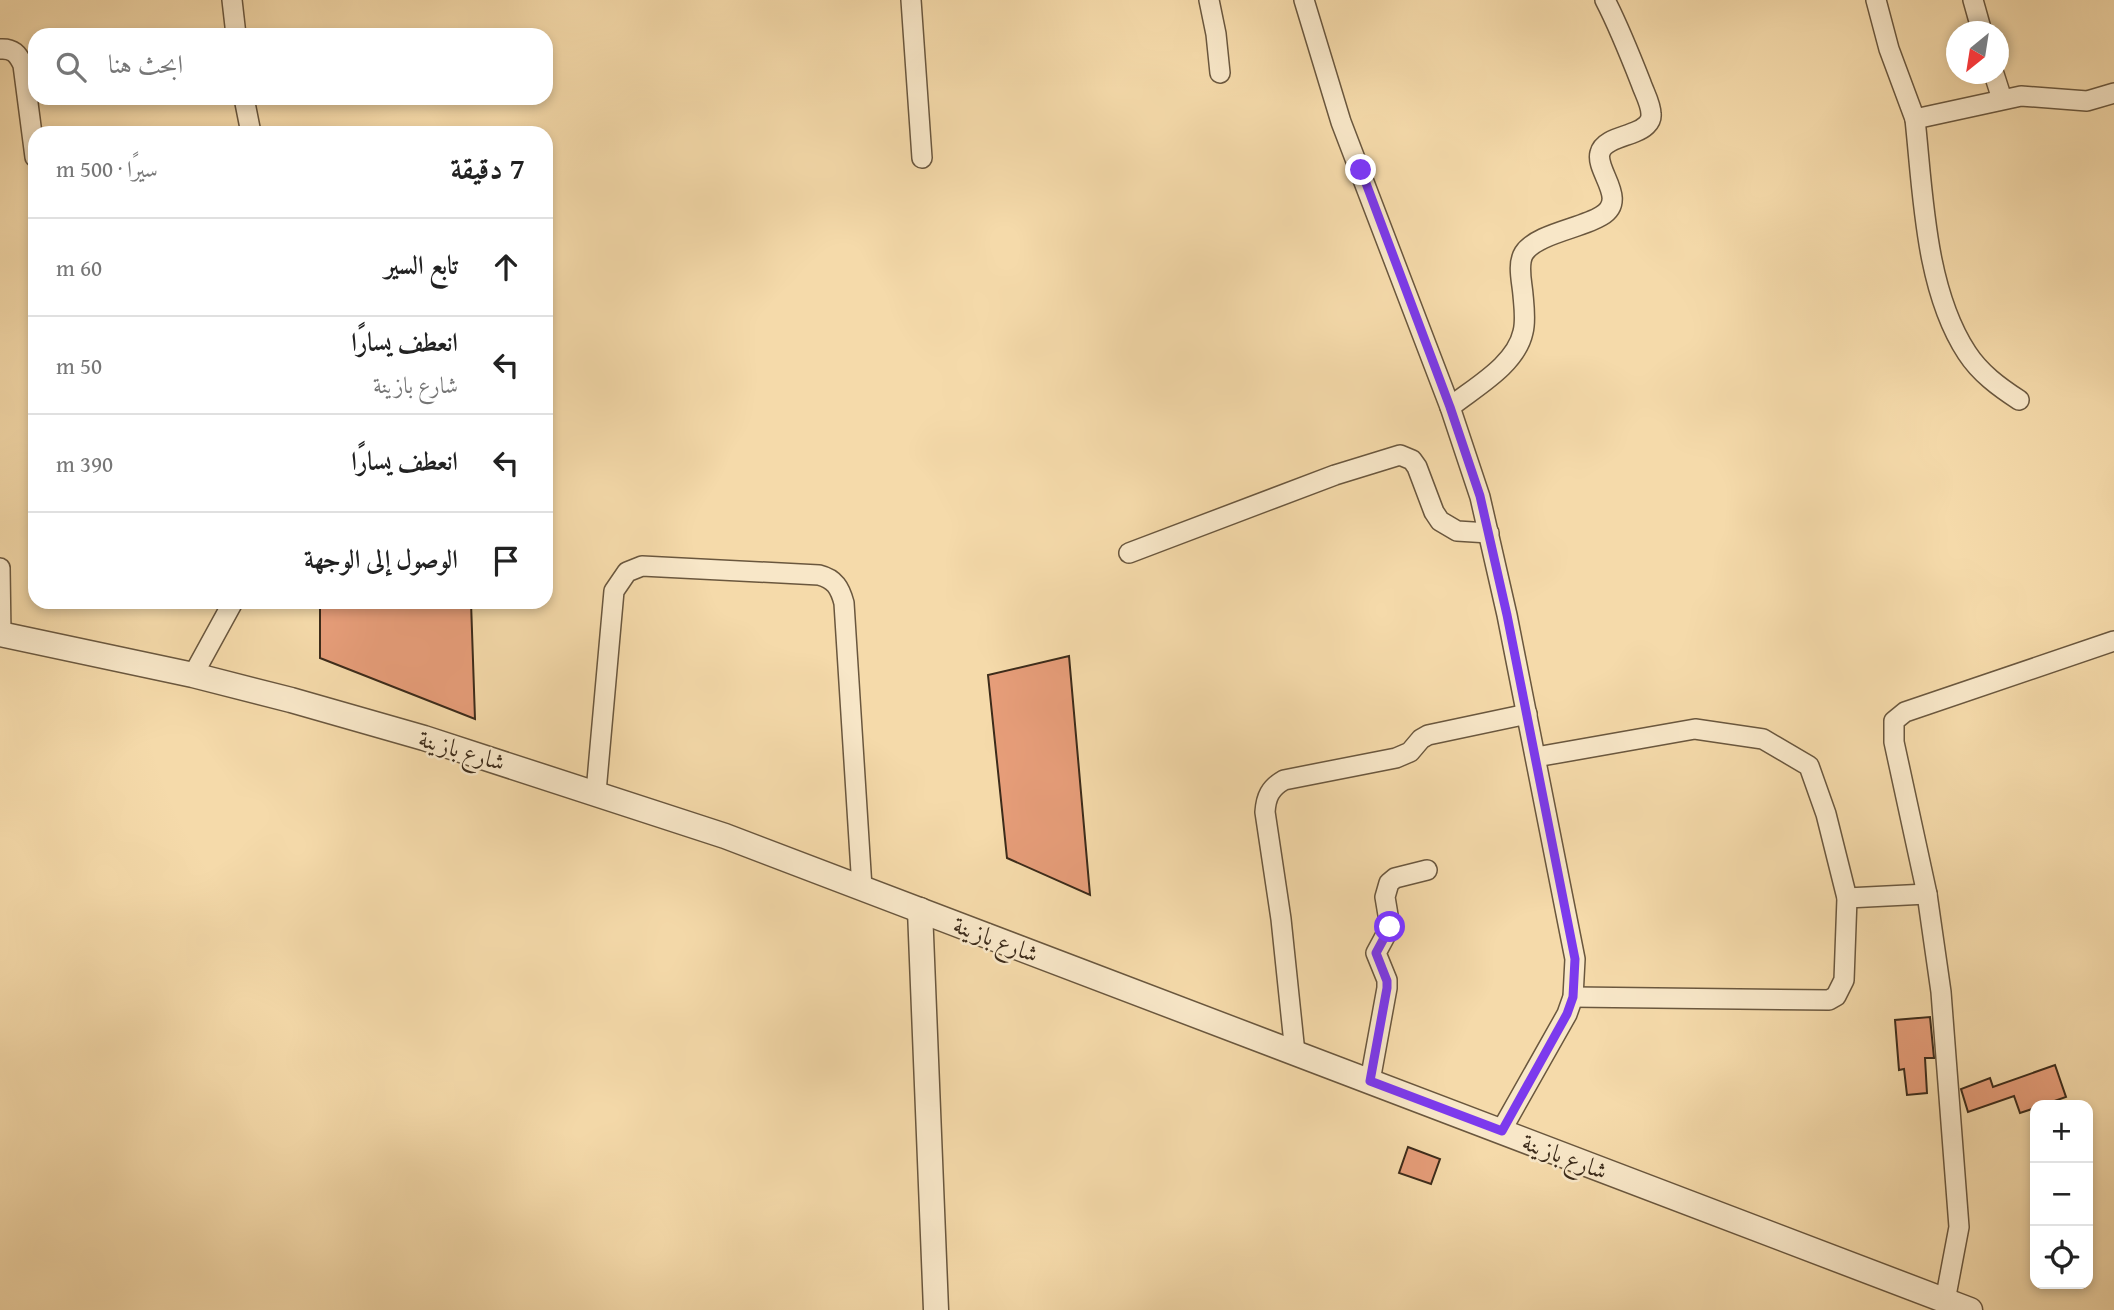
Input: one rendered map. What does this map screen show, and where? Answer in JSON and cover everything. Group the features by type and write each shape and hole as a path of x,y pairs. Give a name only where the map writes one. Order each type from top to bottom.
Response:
{"street":[{"path":"232,0 235,28"},
{"path":"911,0 922,158"},
{"path":"1209,0 1220,74"},
{"path":"1304,0 1341,122 1450,407 1480,496 1536,757 1575,959 1573,997 1558,1032 1502,1131"},
{"path":"1450,407 1505,363 1517,349 1524,331 1521,265 1525,252 1537,242 1603,216 1611,203 1612,194 1599,158 1600,151 1604,146 1638,132 1649,123 1651,114 1647,100 1623,37 1605,0"},
{"path":"1876,0 1889,49 1914,119 1936,285 1955,332 1968,355 1981,370 2019,400"},
{"path":"1973,0 1979,21"},
{"path":"0,49 16,53 23,65 28,103"},
{"path":"1997,84 2002,99"},
{"path":"1914,119 2021,96 2087,101 2114,93"},
{"path":"28,105 31,126"},
{"path":"245,105 250,126"},
{"path":"1129,553 1335,475 1400,455 1412,460 1417,467 1440,521 1457,531 1489,533"},
{"path":"596,792 614,591 627,572 642,566 828,577 840,589 844,603 862,888"},
{"path":"0,568 0,634"},
{"path":"193,675 229,609"},
{"name":"شارع بازينة","path":"0,634 193,675 424,738 725,836 1970,1310"},
{"path":"1945,1301 1959,1227 1941,992 1927,894 1897,764 1895,721 1905,712 2114,641"},
{"path":"1295,1052 1281,919 1265,812 1272,789 1283,780 1405,755 1428,735 1527,714"},
{"path":"1536,757 1695,729 1763,739 1809,766 1826,814 1847,898 1844,980 1836,996 1829,1000 1573,997"},
{"path":"1370,1081 1387,988 1376,953 1390,927 1385,889 1395,878 1427,870"},
{"path":"1847,898 1927,894"},
{"path":"920,910 936,1310"}],"building":[{"path":"320,609 471,609 475,719 320,658"},
{"path":"1069,656 1090,895 1007,858 988,675"},
{"path":"1930,1017 1934,1058 1925,1058 1927,1093 1907,1095 1904,1069 1899,1070 1895,1020"},
{"path":"2055,1065 2066,1097 2057,1100 2030,1100 2030,1110 2020,1113 2014,1096 1968,1112 1961,1089 1990,1078 1993,1087"},
{"path":"1408,1147 1440,1159 1431,1184 1399,1173"}],"route":[{"path":"1361,170 1450,407 1480,496 1507,615 1575,959 1576,980 1567,1014 1502,1131 1370,1081 1387,988 1376,953 1390,927"}]}
